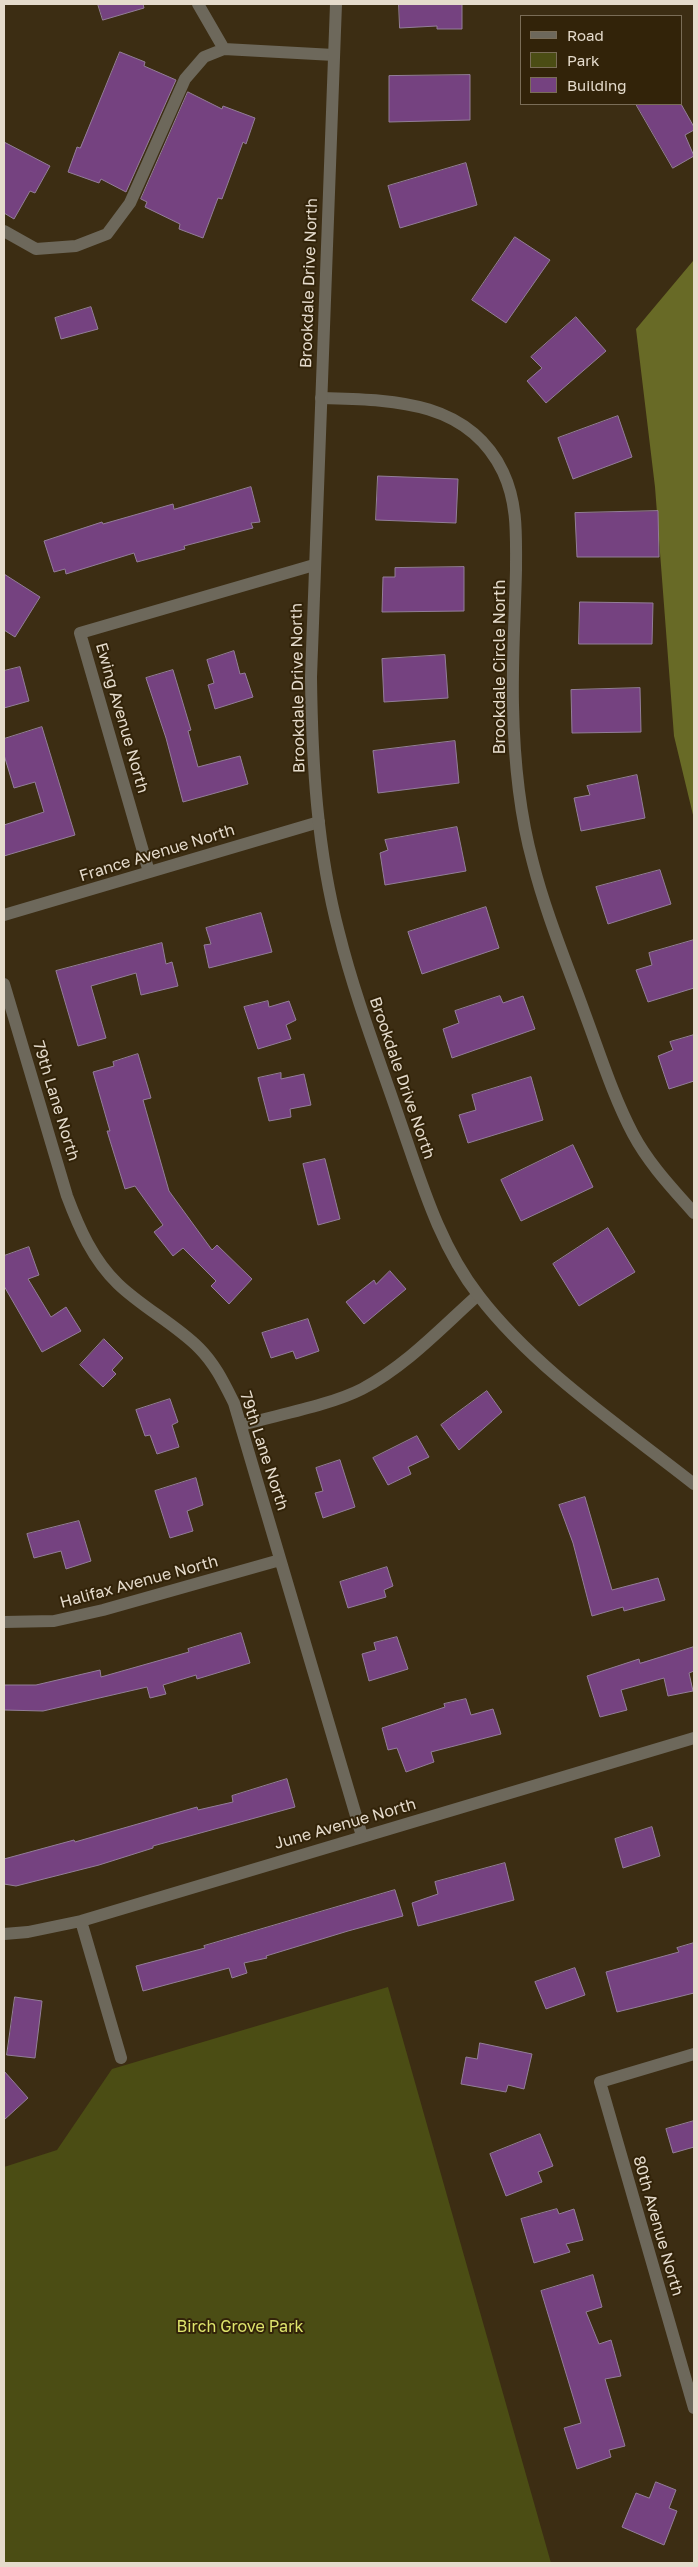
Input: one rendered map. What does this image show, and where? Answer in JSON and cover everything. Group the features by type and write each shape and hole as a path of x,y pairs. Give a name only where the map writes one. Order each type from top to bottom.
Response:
{"street":[{"path":"198,4 224,49"},
{"name":"Brookdale Drive North","path":"336,4 314,565 312,741 325,868 338,931 356,992 430,1208 452,1254 478,1295 512,1335 550,1369 694,1484"},
{"path":"4,231 36,249 76,246 107,234 130,203 186,79 204,58 224,49 334,55"},
{"name":"Brookdale Circle North","path":"321,398 404,402 434,410 463,425 485,446 503,471 514,500 517,530 513,702 514,746 521,803 532,861 564,957 613,1091 630,1126 662,1177 694,1213"},
{"name":"Ewing Avenue North","path":"149,872 80,633 314,565"},
{"name":"France Avenue North","path":"4,915 319,822"},
{"name":"79th Lane North","path":"4,984 67,1196 78,1226 96,1257 117,1284 199,1348 219,1373 234,1402 362,1836"},
{"path":"242,1425 360,1390 386,1375 408,1358 478,1295"},
{"name":"Halifax Avenue North","path":"4,1622 54,1621 103,1610 280,1560"},
{"name":"June Avenue North","path":"4,1934 28,1932 81,1921 694,1738"},
{"path":"81,1921 121,2058"},
{"name":"80th Avenue North","path":"694,2054 600,2082 694,2408"}],"green space":[{"name":"Birch Grove Park","path":"388,1987 551,2563 4,2563 4,2167 57,2150 112,2069"}],"shaded area":[{"path":"693,261 694,819 674,736 655,487 636,329"}],"building":[{"path":"98,4 143,4 144,8 103,20"},
{"path":"399,4 462,4 462,29 437,29 437,26 400,28"},
{"path":"120,52 145,62 144,66 176,80 126,192 101,179 99,183 68,172 77,147 80,148"},
{"path":"470,75 470,120 389,122 389,76"},
{"path":"188,92 222,109 223,106 255,118 246,144 243,142 222,199 218,198 203,238 179,229 180,224 145,207 147,202 141,199"},
{"path":"637,105 682,105 694,127 694,130 685,135 694,156 673,168"},
{"path":"4,142 50,166 35,193 30,191 14,219 4,213"},
{"path":"466,163 477,205 400,228 388,186"},
{"path":"515,237 550,260 506,323 472,300"},
{"path":"91,307 98,329 61,339 55,318"},
{"path":"576,317 606,351 546,403 527,381 542,368 531,357"},
{"path":"618,416 632,457 573,479 558,438"},
{"path":"378,476 458,479 456,523 376,520"},
{"path":"251,487 260,522 251,523 253,528 184,546 185,549 137,562 134,553 66,574 65,569 54,572 44,541 102,522 103,524 173,504 174,509"},
{"path":"658,511 659,557 577,557 575,513"},
{"path":"464,567 464,611 382,612 383,577 395,577 395,568"},
{"path":"4,574 40,597 15,637 4,630"},
{"path":"580,602 653,603 652,644 579,644"},
{"path":"234,651 240,674 245,673 253,697 215,709 208,685 214,683 207,660"},
{"path":"445,655 448,698 384,702 382,659"},
{"path":"20,667 29,701 4,708 4,671"},
{"path":"173,670 191,730 188,731 198,767 240,756 248,784 183,802 166,738 146,678"},
{"path":"640,688 641,732 572,733 571,690"},
{"path":"42,727 75,835 4,856 4,825 44,812 35,782 14,788 4,755 4,739"},
{"path":"455,741 459,783 378,793 373,751"},
{"path":"637,775 645,818 581,831 574,798 590,795 587,786"},
{"path":"457,827 466,871 385,885 380,853 388,850 385,840"},
{"path":"660,870 671,904 608,924 596,887"},
{"path":"486,907 499,948 422,974 408,932"},
{"path":"261,913 272,952 209,968 204,945 211,944 206,928"},
{"path":"694,940 694,988 648,1002 636,970 652,965 649,953"},
{"path":"162,943 166,964 172,962 178,986 141,995 136,973 91,986 106,1038 78,1046 56,971"},
{"path":"500,996 503,1003 523,996 535,1029 452,1058 443,1029 459,1023 455,1011"},
{"path":"268,1001 269,1007 289,1001 296,1020 286,1025 291,1039 258,1049 244,1007"},
{"path":"694,1035 694,1081 669,1089 658,1056 673,1050 670,1042"},
{"path":"138,1054 151,1098 143,1100 169,1191 212,1250 217,1245 252,1279 229,1304 211,1286 216,1281 183,1248 173,1256 154,1232 163,1225 135,1186 125,1189 107,1131 110,1131 93,1072 114,1066 113,1062"},
{"path":"281,1073 281,1079 304,1074 311,1105 290,1109 291,1117 269,1121 258,1078"},
{"path":"531,1077 543,1120 468,1143 459,1115 476,1110 472,1095"},
{"path":"573,1145 593,1187 521,1221 501,1180"},
{"path":"325,1159 340,1219 318,1225 303,1164"},
{"path":"608,1228 635,1272 579,1306 553,1264"},
{"path":"29,1247 39,1275 28,1279 51,1317 66,1307 81,1331 42,1352 4,1286 4,1256"},
{"path":"390,1271 406,1289 364,1324 346,1302 374,1280 376,1284"},
{"path":"308,1319 319,1351 296,1359 293,1351 271,1358 262,1333"},
{"path":"104,1339 123,1358 112,1370 116,1374 103,1387 80,1365"},
{"path":"487,1391 502,1412 459,1450 441,1425"},
{"path":"170,1399 178,1422 172,1425 179,1447 157,1454 150,1435 145,1436 136,1410"},
{"path":"417,1436 429,1457 408,1467 411,1474 388,1485 373,1458"},
{"path":"340,1460 355,1507 323,1518 315,1493 323,1491 316,1468"},
{"path":"196,1478 203,1505 187,1511 193,1531 170,1538 155,1491"},
{"path":"585,1497 612,1590 658,1578 665,1600 624,1611 623,1607 592,1616 573,1543 559,1505"},
{"path":"79,1521 91,1561 66,1569 61,1551 34,1558 27,1534"},
{"path":"387,1567 393,1586 384,1590 386,1597 348,1608 340,1582"},
{"path":"241,1633 250,1663 197,1679 196,1675 163,1685 166,1694 150,1698 147,1687 43,1711 4,1710 4,1685 36,1685 100,1670 101,1677 189,1652 188,1649"},
{"path":"397,1637 408,1669 369,1681 362,1654 376,1650 374,1643"},
{"path":"694,1647 694,1671 689,1673 693,1691 668,1696 664,1678 621,1690 627,1710 600,1717 587,1676 639,1659 640,1663"},
{"path":"466,1699 471,1715 493,1709 501,1734 431,1752 434,1762 406,1772 397,1748 388,1750 382,1728 445,1707 444,1704"},
{"path":"287,1779 295,1807 153,1846 153,1848 99,1865 16,1886 4,1884 4,1859 74,1840 75,1842 197,1807 198,1810 233,1802 232,1796"},
{"path":"652,1827 660,1856 623,1868 615,1839"},
{"path":"505,1863 514,1900 418,1926 412,1903 438,1894 435,1882"},
{"path":"395,1890 403,1916 266,1956 267,1958 244,1963 247,1973 232,1978 229,1968 143,1991 136,1966 205,1948 204,1946"},
{"path":"694,1943 694,1993 617,2012 606,1972 679,1952 677,1948"},
{"path":"575,1968 585,1995 546,2009 535,1982"},
{"path":"15,1997 42,2001 35,2058 7,2055"},
{"path":"480,2043 532,2054 524,2089 508,2085 506,2092 461,2084 466,2057 477,2059"},
{"path":"4,2071 28,2098 4,2120"},
{"path":"694,2121 694,2147 673,2153 666,2129"},
{"path":"540,2134 553,2166 538,2172 542,2182 506,2196 490,2154"},
{"path":"557,2209 559,2214 574,2209 583,2240 566,2244 570,2252 534,2263 521,2219"},
{"path":"593,2275 602,2307 586,2312 599,2344 611,2340 621,2376 605,2379 625,2446 609,2450 611,2457 577,2469 564,2428 581,2423 541,2291"},
{"path":"656,2482 676,2490 669,2508 677,2511 664,2545 622,2527 636,2493 649,2498"}]}
